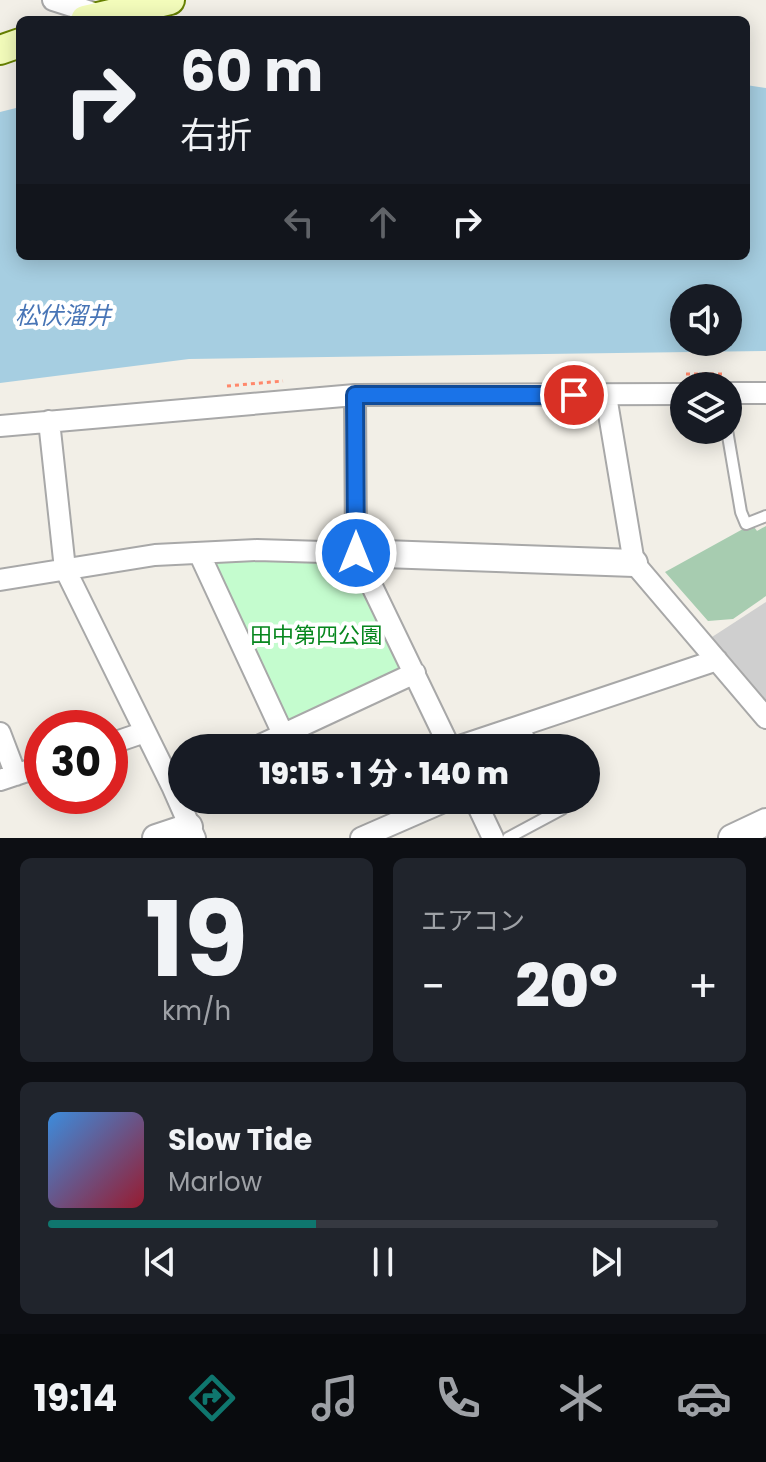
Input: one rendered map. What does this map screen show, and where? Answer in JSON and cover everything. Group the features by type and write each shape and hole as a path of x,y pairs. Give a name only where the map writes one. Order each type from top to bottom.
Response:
{"main road":[{"path":"98,16 170,0"}],"street":[{"path":"53,0 91,16"},
{"path":"742,393 766,393"},
{"path":"0,426 355,395 670,394"},
{"path":"355,395 356,553 445,734"},
{"path":"606,396 634,563 766,718"},
{"path":"49,421 65,569 145,732 168,769"},
{"path":"0,580 155,555 257,550 634,563"},
{"path":"199,553 283,734 415,673"},
{"path":"495,734 717,660"},
{"path":"128,738 145,732"},
{"path":"0,733 8,778"},
{"path":"361,838 416,814"},
{"path":"482,814 493,838"},
{"path":"732,838 766,822"},
{"path":"156,838 192,832"}],"lane":[{"path":"729,444 741,512 746,524 766,516"},
{"path":"523,725 527,734"},
{"path":"508,838 553,814"}],"shaded area":[{"path":"766,602 766,703 712,637"}],"green space":[{"path":"752,524 757,531 766,526 766,596 733,619 708,621 665,572"},
{"name":"田中第四公園","path":"199,553 356,553 415,673 283,734"}],"water":[{"name":"松伏溜井","path":"750,86 766,88 766,351 742,351 742,284 670,284 670,352 189,359 0,383 0,112 16,108 16,260 750,260"}],"route":[{"path":"356,553 355,395 574,395"}]}
